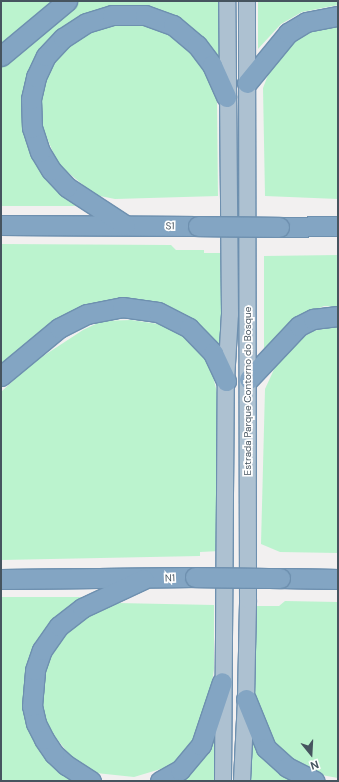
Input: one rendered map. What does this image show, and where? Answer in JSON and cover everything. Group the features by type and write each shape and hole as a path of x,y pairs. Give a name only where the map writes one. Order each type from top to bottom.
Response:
{"highway":[{"path":"1,56 67,1"},
{"path":"125,225 68,187 51,170 40,152 32,128 32,99 36,77 46,56 63,38 86,23 112,15 145,15 173,25 197,45 212,65 226,97"},
{"path":"247,83 288,33 306,22 338,16"},
{"name":"S1","path":"1,225 338,226"},
{"path":"1,376 59,328 86,314 122,307 158,312 190,328 214,353 226,381"},
{"path":"249,378 299,326 313,319 338,316"},
{"name":"N1","path":"1,579 144,579 195,577 338,579"},
{"path":"91,781 66,765 54,754 44,739 36,723 32,706 35,670 42,650 59,626 82,608 144,579"},
{"path":"160,781 180,770 201,745 222,682"},
{"path":"246,699 266,748 287,767 315,781"}],"main road":[{"name":"Estrada Parque Contorno do Bosque","path":"224,781 225,749 222,682 226,381 230,314 226,97 227,1"},
{"name":"Estrada Parque Contorno do Bosque","path":"242,781 246,699 249,378 247,1"}],"green space":[{"path":"1,1 57,1 1,47"},
{"path":"78,1 222,1 222,67 163,16 67,29 26,111 82,206 1,206 1,64"},
{"path":"258,1 338,1 338,5 302,12 281,24 258,49"},
{"path":"113,25 143,25 168,34 190,51 204,70 217,101 218,196 115,199 95,195 58,164 42,126 41,100 45,80 54,62 69,46 90,32"},
{"path":"338,25 338,199 265,196 263,88 273,62 294,40 309,31"},
{"path":"1,244 171,245 176,250 204,250 204,253 225,253 220,353 187,321 97,309 1,373"},
{"path":"338,255 338,307 324,306 290,321 264,361 264,256"},
{"path":"131,320 158,324 175,330 194,344 211,368 219,401 220,551 200,552 200,556 1,560 1,392 31,364 83,330 102,321"},
{"path":"338,326 338,553 280,552 261,544 265,389 276,365 293,344 313,331"},
{"path":"1,597 87,597 53,621 32,722 83,781 1,781"},
{"path":"285,601 338,602 338,778 316,774 280,752 265,735 255,696 256,606 279,606"},
{"path":"117,603 214,605 214,669 208,712 197,741 174,765 134,777 96,773 72,758 50,730 41,706 40,676 49,649 84,613"},
{"path":"250,725 300,781 250,781"},
{"path":"218,733 217,781 174,781 188,773"}]}
